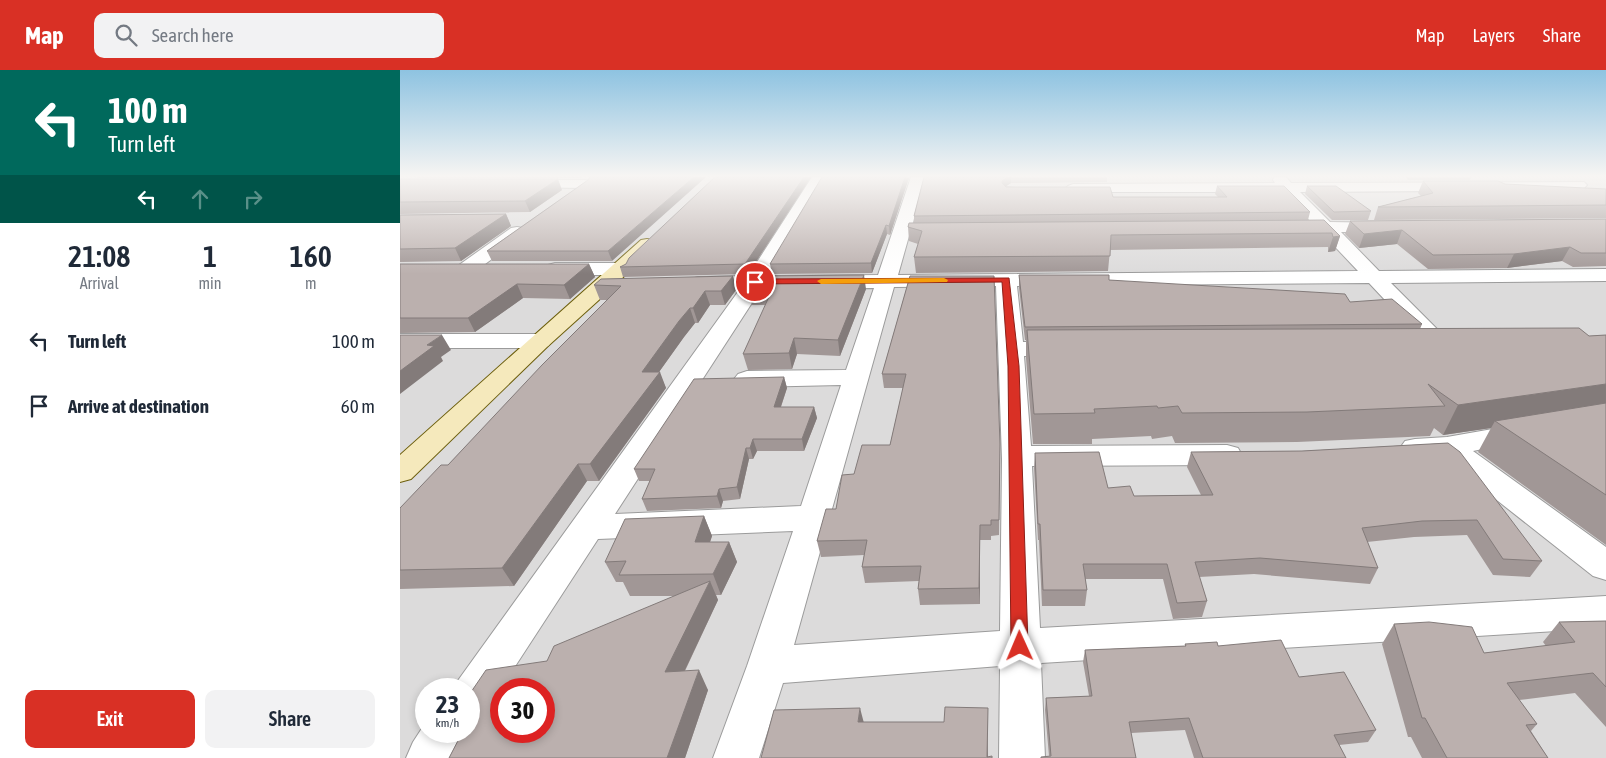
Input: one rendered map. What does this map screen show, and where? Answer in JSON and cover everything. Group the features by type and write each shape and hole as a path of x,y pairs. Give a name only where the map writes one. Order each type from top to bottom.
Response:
{"street":[{"path":"480,684 755,282 800,209"},
{"path":"736,758 768,666 908,209"},
{"path":"1309,209 1376,277 1450,345 1410,345"},
{"path":"495,269 457,269 527,222 507,219"},
{"path":"1278,228 1397,226"},
{"path":"400,472 540,340 604,285 626,277 662,230"},
{"path":"901,231 960,230"},
{"path":"534,269 626,277"},
{"path":"679,284 1606,276"},
{"path":"1006,280 1013,349 1017,456 1022,758"},
{"path":"400,341 540,340"},
{"path":"1013,349 1082,349"},
{"path":"688,380 856,377"},
{"path":"1387,450 1446,446 1544,430"},
{"path":"1446,446 1606,566"},
{"path":"1017,456 1248,454"},
{"path":"588,527 812,518"},
{"path":"768,666 1020,646 1606,612"},
{"path":"429,758 439,743"}],"shaded area":[{"path":"400,209 1606,209 1606,758 400,758"}],"building":[{"path":"547,209 657,209 608,251 487,251"},
{"path":"681,209 782,209 745,264 620,267 626,264 629,258"},
{"path":"803,209 895,209 889,226 886,225 871,263 770,264"},
{"path":"916,209 1307,209 1310,212 914,216"},
{"path":"1331,209 1368,209 1371,211 1334,212"},
{"path":"506,214 455,248 400,249 400,215"},
{"path":"1606,219 1606,253 1581,253 1570,247 1514,254 1433,255 1402,230 1364,234 1350,221"},
{"path":"1324,220 1340,236 1333,237 1332,233 1111,235 1110,256 914,257 922,231 908,227 909,223"},
{"path":"400,264 589,264 564,285 517,284 468,318 400,318"},
{"path":"864,275 838,340 794,338 789,353 743,354 772,290 749,291 759,276"},
{"path":"1019,275 1109,275 1109,280 1345,294 1350,302 1392,299 1422,324 1025,327"},
{"path":"733,276 721,291 705,291 693,308 690,308 679,321 642,372 660,372 590,464 578,464 502,568 400,570 400,508 441,465 448,465 542,365 621,286 594,285 601,279"},
{"path":"910,276 994,276 1000,444 999,520 991,520 991,525 980,525 979,588 918,589 921,566 862,567 867,540 817,541 826,509 836,509 842,475 854,474 862,445 890,445 906,374 882,374"},
{"path":"1579,328 1589,336 1606,335 1606,384 1458,405 1428,384 1445,406 1307,412 1182,413 1178,406 1158,408 1157,406 1094,409 1095,413 1034,414 1027,330"},
{"path":"400,335 442,335 427,345 434,346 400,371"},
{"path":"784,377 774,407 814,407 802,439 753,439 750,448 746,448 737,487 719,489 717,496 642,499 655,469 634,469 694,379"},
{"path":"1606,403 1606,495 1495,421"},
{"path":"1448,443 1460,452 1542,561 1503,559 1477,520 1422,521 1362,528 1378,568 1260,558 1195,562 1207,601 1177,603 1167,564 1083,564 1087,590 1043,590 1035,453 1099,452 1108,488 1130,486 1134,496 1213,495 1191,452 1302,451"},
{"path":"704,516 695,542 729,542 713,574 619,575 626,561 605,562 625,519"},
{"path":"710,581 665,672 699,670 667,758 449,758 457,743 480,743 480,679 486,670 547,661 554,646"},
{"path":"1606,621 1606,687 1593,673 1507,683 1537,724 1526,725 1548,758 1447,758 1425,718 1422,718 1394,624 1429,622 1472,627 1484,653 1575,642 1559,622"},
{"path":"1281,640 1299,677 1344,672 1376,730 1334,735 1346,758 1203,758 1189,718 1129,722 1136,758 1041,758 1051,756 1046,698 1092,696 1085,650 1186,646 1185,644 1217,642 1218,646"},
{"path":"945,707 988,708 987,757 992,756 992,758 761,758 774,710 860,708 858,722 944,722"}],"slow traffic":[{"path":"821,281 944,280"}],"route":[{"path":"755,282 1006,280 1014,366 1020,646"}]}
